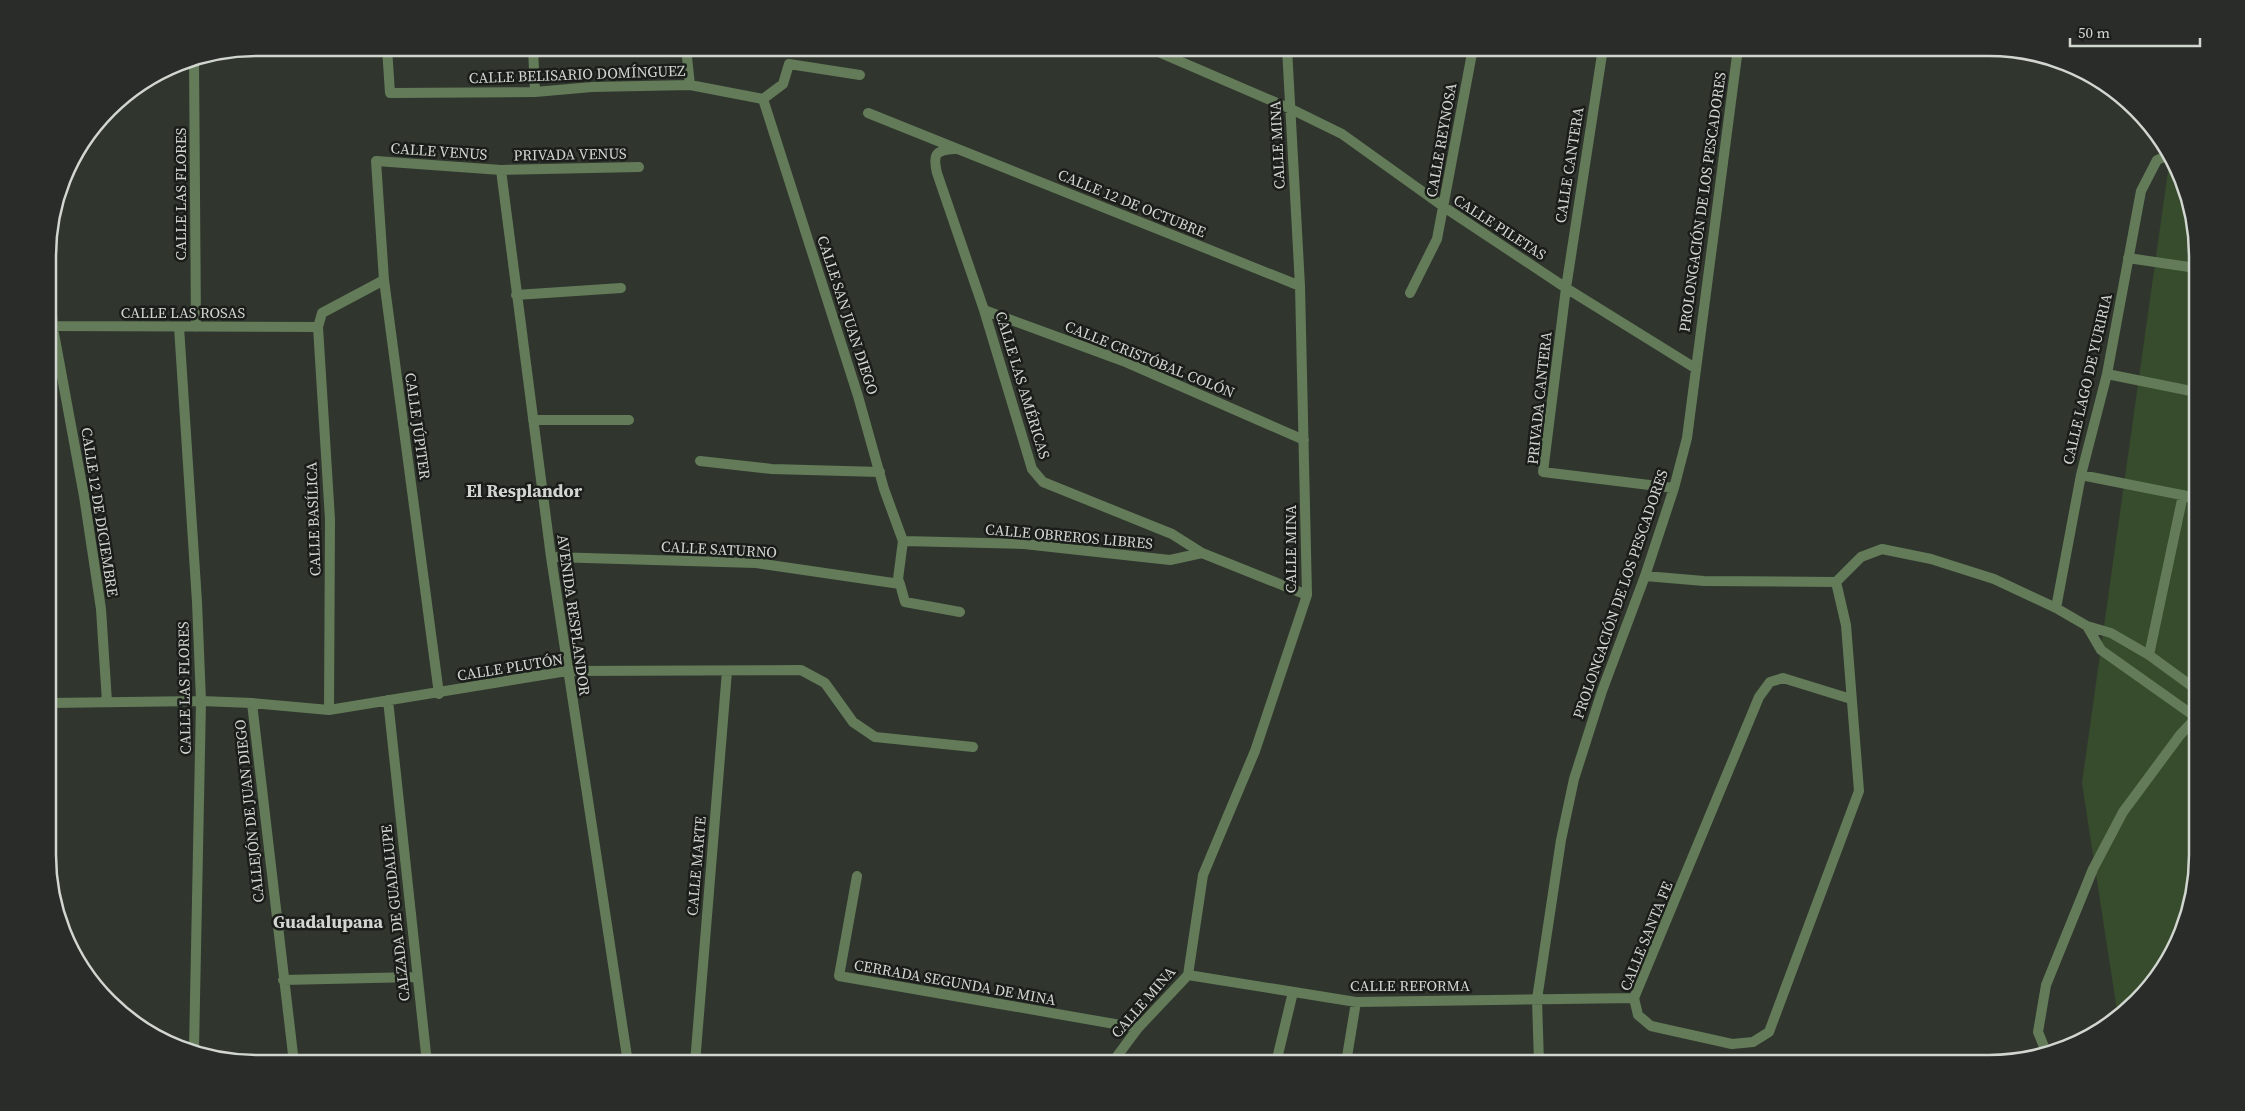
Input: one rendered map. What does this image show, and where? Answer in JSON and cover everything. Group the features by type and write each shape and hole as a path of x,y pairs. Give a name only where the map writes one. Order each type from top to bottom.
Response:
{"street":[{"name":"CALLE BELISARIO DOMÍNGUEZ","path":"388,56 390,93 535,92 592,87 690,85 764,99"},
{"path":"533,56 535,92"},
{"path":"687,56 690,85"},
{"name":"CALLE PILETAS","path":"1167,56 1290,109 1342,134 1444,207 1566,288 1695,368"},
{"name":"CALLE MINA","path":"1118,1055 1138,1028 1188,975 1204,875 1255,751 1306,595 1300,286 1287,56"},
{"name":"CALLE REYNOSA","path":"1410,294 1437,239 1471,56"},
{"name":"CALLE CANTERA","path":"1566,288 1601,56"},
{"name":"PROLONGACIÓN DE LOS PESCADORES","path":"1539,1055 1537,999 1561,840 1574,779 1602,691 1645,576 1674,488 1687,438 1737,56"},
{"path":"764,99 783,84 789,64 860,75"},
{"name":"CALLE LAS FLORES","path":"194,66 196,327"},
{"name":"CALLE SAN JUAN DIEGO","path":"764,99 903,541"},
{"name":"CALLE 12 DE OCTUBRE","path":"868,113 1300,286"},
{"name":"CALLE LAS AMÉRICAS","path":"954,148 942,149 935,157 935,165 984,310 1032,468 1043,482 1172,534 1202,553 1306,595"},
{"name":"CALLE LAGO DE YURIRIA","path":"2056,608 2081,475 2107,374 2141,191 2157,160 2163,158"},
{"name":"CALLE VENUS","path":"376,161 501,170"},
{"name":"CALLE JÚPITER","path":"376,161 384,280 438,694"},
{"name":"PRIVADA VENUS","path":"501,170 639,167"},
{"name":"AVENIDA RESPLANDOR","path":"501,170 550,557 627,1055"},
{"path":"2128,258 2189,267"},
{"path":"318,327 322,313 384,280"},
{"path":"516,295 621,288"},
{"name":"PRIVADA CANTERA","path":"1566,288 1543,472 1674,488"},
{"name":"CALLE CRISTÓBAL COLÓN","path":"984,310 1123,361 1304,440"},
{"name":"CALLE LAS ROSAS","path":"56,327 318,327"},
{"name":"CALLE LAS FLORES","path":"179,327 197,602 201,702 194,1045"},
{"name":"CALLE BASÍLICA","path":"318,327 330,519 329,710"},
{"name":"CALLE 12 DE DICIEMBRE","path":"56,353 84,496 101,609 107,702"},
{"path":"2107,374 2189,391"},
{"path":"533,420 629,420"},
{"path":"700,461 772,469 880,472"},
{"path":"2081,475 2189,496"},
{"path":"2149,655 2183,495"},
{"path":"903,541 898,579 905,602 960,612"},
{"name":"CALLE OBREROS LIBRES","path":"903,541 1024,544 1170,560 1202,553"},
{"path":"1645,576 1704,581 1836,582 1862,557 1882,549 1931,559 1994,578 2056,608 2086,626 2111,633 2149,655 2189,684"},
{"name":"CALLE SATURNO","path":"550,557 756,563 900,584"},
{"name":"CALLE SANTA FE","path":"1836,582 1846,624 1859,790 1769,1032 1753,1042 1732,1044 1651,1026 1638,1016 1634,998 1759,697 1770,682 1783,678 1851,699"},
{"path":"2086,626 2101,650 2189,712"},
{"path":"728,671 801,670 825,683 853,722 876,736 973,747"},
{"name":"CALLE PLUTÓN","path":"56,703 252,703 329,710 567,672 728,671"},
{"name":"CALLE MARTE","path":"696,1055 728,671"},
{"name":"CALZADA DE GUADALUPE","path":"388,700 416,977 426,1055"},
{"name":"CALLEJÓN DE JUAN DIEGO","path":"252,703 293,1055"},
{"path":"2044,1047 2038,1032 2046,985 2093,869 2108,839 2136,793 2180,734 2189,726"},
{"name":"CERRADA SEGUNDA DE MINA","path":"857,876 839,976 916,991 1138,1028"},
{"name":"CALLE REFORMA","path":"1188,975 1356,1002 1634,998"},
{"path":"283,980 416,977"},
{"path":"1278,1055 1293,992"},
{"path":"1347,1055 1356,1002"}],"green space":[{"path":"2168,169 2182,204 2189,256 2189,855 2185,894 2174,931 2162,955 2147,977 2117,1008 2082,783"}],"district":[{"name":"El Resplandor","path":"524,490"},
{"name":"Guadalupana","path":"328,921"}]}
